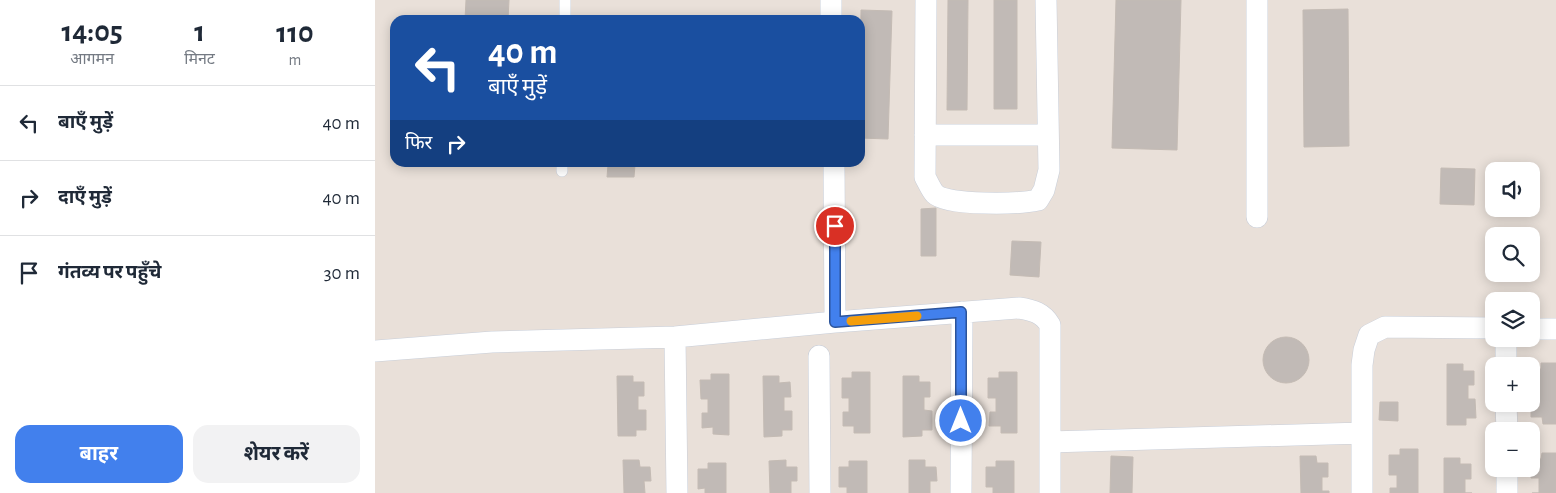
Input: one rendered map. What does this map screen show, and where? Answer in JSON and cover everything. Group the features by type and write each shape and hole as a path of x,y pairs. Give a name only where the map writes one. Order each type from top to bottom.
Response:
{"street":[{"path":"831,0 831,15"},
{"path":"926,0 925,177 935,194 952,202 1025,203 1038,200 1044,190 1049,170 1047,0"},
{"path":"1257,0 1257,217"},
{"path":"925,135 1049,134"},
{"path":"834,167 835,322"},
{"path":"375,351 491,342 675,337 961,312 1019,308 1030,310 1045,316 1050,325 1050,493"},
{"path":"961,312 961,493"},
{"path":"1362,493 1362,365 1369,335 1385,327 1485,328"},
{"path":"1540,328 1556,329"},
{"path":"675,337 677,493"},
{"path":"819,356 820,493"},
{"path":"1050,442 1362,433"},
{"path":"1507,477 1507,493"}],"lane":[{"path":"565,0 565,15"}],"building":[{"path":"466,0 509,0 508,15 465,15"},
{"path":"948,0 968,0 967,110 947,110"},
{"path":"994,0 1017,0 1017,109 994,109"},
{"path":"1116,0 1181,0 1177,150 1112,148"},
{"path":"1348,9 1349,146 1304,147 1303,10"},
{"path":"861,10 892,11 888,139 865,138 865,15 861,15"},
{"path":"608,167 635,167 634,177 607,177"},
{"path":"1441,168 1475,169 1474,205 1440,204"},
{"path":"936,208 936,256 921,256 921,209"},
{"path":"1012,241 1041,242 1039,277 1010,275"},
{"path":"1286,337 1299,341 1305,347 1309,360 1305,373 1299,379 1286,383 1273,379 1267,373 1263,360 1267,347 1273,341"},
{"path":"1541,363 1556,363 1556,424 1543,424 1542,417 1531,417 1531,412 1540,412"},
{"path":"1447,364 1463,364 1463,371 1474,371 1474,385 1468,385 1468,399 1475,399 1476,418 1466,418 1466,425 1447,425"},
{"path":"852,372 870,372 870,433 854,433 854,426 843,426 843,412 849,412 849,398 842,398 842,378 852,378"},
{"path":"999,372 1017,372 1017,433 1001,433 1001,426 989,426 990,412 996,412 996,398 988,398 988,378 999,378"},
{"path":"711,374 729,374 729,435 713,434 713,427 702,428 702,413 708,413 708,399 701,399 700,380 711,380"},
{"path":"617,376 633,376 633,382 644,382 644,396 638,396 638,410 646,410 646,430 636,430 636,436 618,436"},
{"path":"763,376 779,376 779,383 790,382 791,397 784,397 784,411 792,411 792,430 782,430 782,436 764,437"},
{"path":"903,376 919,376 919,382 930,382 930,397 924,397 924,410 932,411 932,430 922,430 922,436 903,437"},
{"path":"1380,402 1398,402 1398,421 1379,420"},
{"path":"1400,449 1418,449 1418,493 1390,493 1390,488 1397,488 1397,475 1389,475 1389,455 1400,455"},
{"path":"1542,453 1556,453 1556,493 1539,493 1539,478 1531,478 1540,477"},
{"path":"1111,456 1133,457 1132,493 1110,493"},
{"path":"1300,456 1316,456 1317,463 1328,463 1328,477 1322,477 1322,491 1329,491 1329,493 1301,493"},
{"path":"1444,458 1460,458 1460,464 1471,464 1471,479 1465,479 1465,493 1444,493"},
{"path":"623,460 639,460 640,467 650,467 651,481 644,481 645,493 624,493"},
{"path":"786,460 786,467 797,467 797,481 791,481 791,493 770,493 769,461"},
{"path":"909,460 925,460 925,467 936,467 937,481 930,481 930,493 909,493"},
{"path":"849,461 867,461 867,493 847,493 847,487 839,487 839,467 849,467"},
{"path":"996,461 1014,461 1014,493 993,493 993,487 986,487 986,467 996,467"},
{"path":"708,463 726,463 726,493 705,493 705,488 698,489 698,469 708,469"}],"slow traffic":[{"path":"851,321 917,316"}],"route":[{"path":"835,226 835,322 961,312 961,421"}]}
